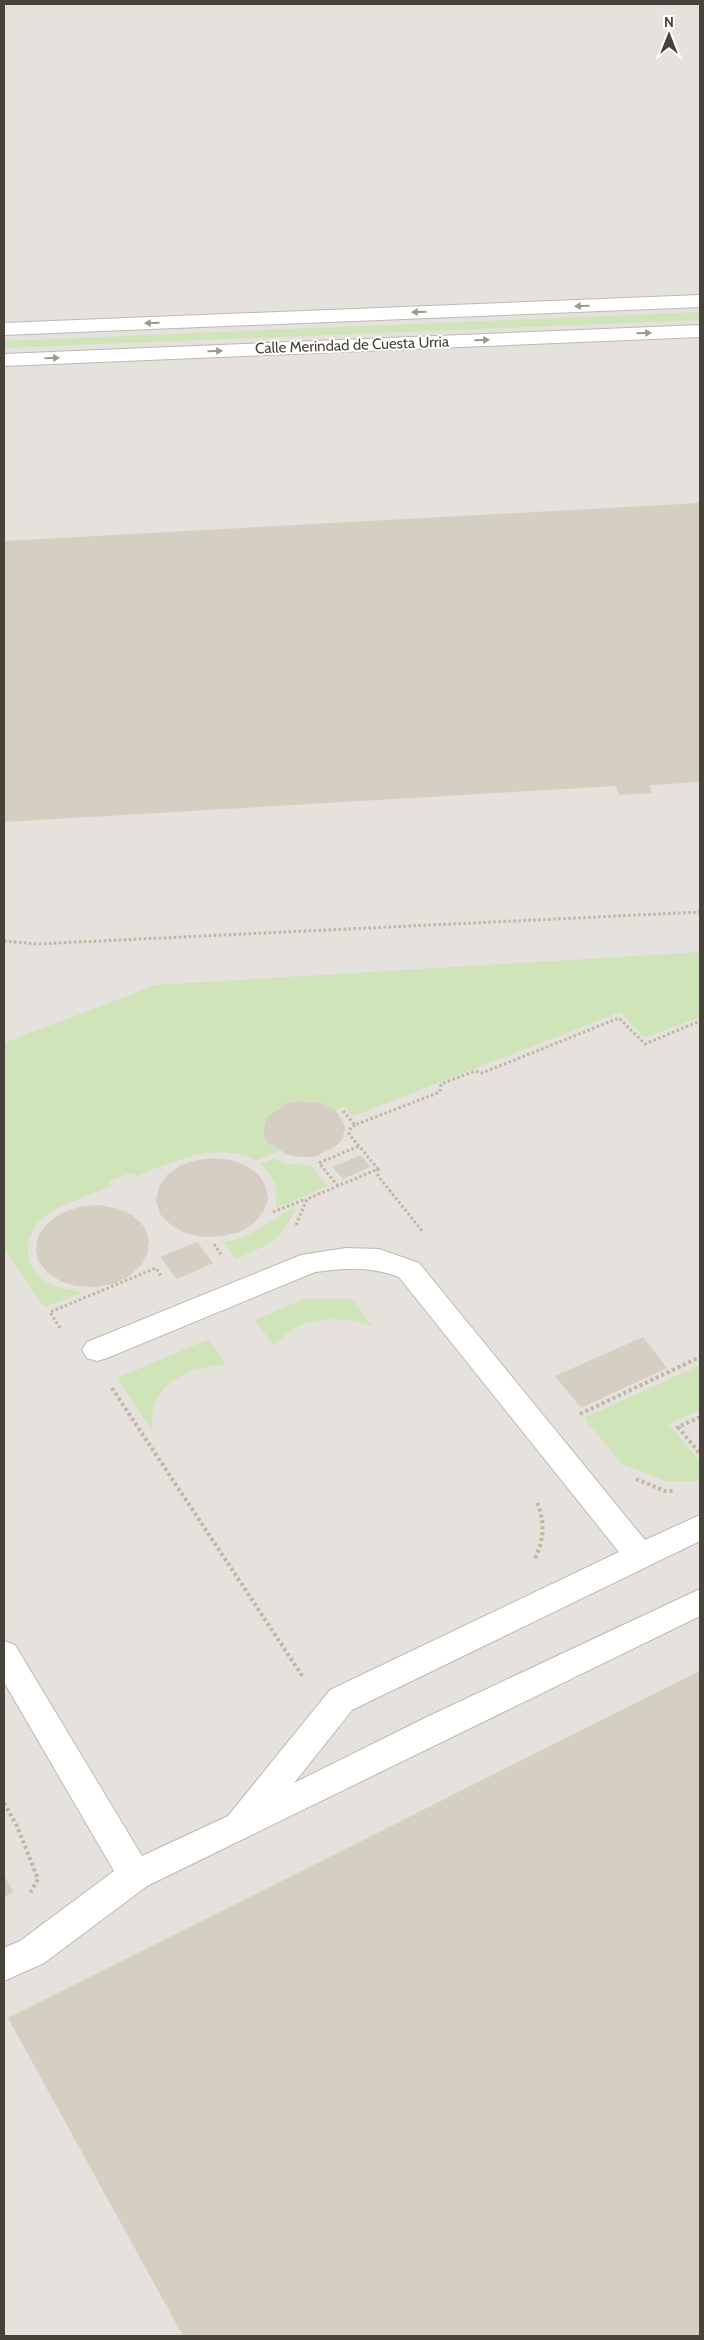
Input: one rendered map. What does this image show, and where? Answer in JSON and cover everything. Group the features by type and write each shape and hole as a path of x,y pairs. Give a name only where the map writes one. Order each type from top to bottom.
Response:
{"street":[{"name":"Calle Merindad de Cuesta Urria","path":"4,329 700,301"},
{"name":"Calle Merindad de Cuesta Urria","path":"4,360 700,331"},
{"path":"97,1350 311,1262 346,1258 379,1259 409,1270 640,1556"},
{"path":"240,1826 341,1700 700,1527"},
{"path":"4,1965 32,1952 135,1875 240,1826 441,1726 700,1602"},
{"path":"4,1654 135,1875"}],"path":[{"path":"4,942 36,944 700,912"},
{"path":"378,1169 349,1134 351,1127 440,1092 441,1084 475,1071 482,1073 619,1018 645,1044 700,1022"},
{"path":"343,1111 355,1125"},
{"path":"338,1186 319,1163 359,1146"},
{"path":"273,1212 307,1199"},
{"path":"573,1417 700,1358"},
{"path":"111,1387 305,1680"},
{"path":"700,1417 678,1427 700,1454"},
{"path":"632,1478 665,1491 683,1492"},
{"path":"532,1494 544,1519 542,1546 533,1562"},
{"path":"4,1803 17,1826 38,1879 26,1899"}],"shaded area":[{"path":"4,4 700,4 700,2336 4,2336"}],"green space":[{"path":"700,312 700,320 4,348 4,341"},
{"path":"700,952 700,1017 645,1038 620,1012 353,1116 345,1106 335,1110 313,1101 288,1103 271,1114 264,1128 265,1136 270,1144 280,1151 256,1160 226,1152 196,1155 166,1164 137,1176 130,1173 109,1181 112,1186 52,1211 33,1230 28,1246 28,1255 35,1271 46,1282 82,1293 44,1307 4,1248 4,1043 156,985"},
{"path":"276,1158 285,1164 310,1165 328,1186 276,1208 275,1183 260,1164"},
{"path":"296,1207 285,1228 273,1241 266,1245 236,1259 223,1242 252,1233"},
{"path":"304,1299 351,1299 373,1326 346,1320 320,1320 295,1328 274,1346 255,1320"},
{"path":"209,1339 226,1365 197,1369 172,1381 163,1390 156,1402 153,1416 153,1432 117,1378"},
{"path":"700,1365 700,1410 669,1424 700,1462 700,1481 666,1481 622,1464 584,1418"}],"building":[{"path":"700,503 700,782 650,785 651,793 619,795 616,786 4,822 4,541"},
{"path":"297,1101 322,1103 335,1110 343,1121 345,1129 342,1139 336,1146 314,1157 301,1157 288,1155 268,1143 264,1135 267,1117 285,1104"},
{"path":"361,1155 370,1167 343,1179 332,1167"},
{"path":"214,1158 232,1160 247,1166 259,1175 266,1187 268,1199 263,1212 254,1223 240,1232 223,1236 204,1237 185,1233 171,1225 160,1214 156,1201 159,1187 167,1175 181,1165 197,1160"},
{"path":"98,1205 116,1208 132,1215 144,1226 149,1240 147,1254 140,1266 128,1277 113,1284 94,1287 76,1286 60,1281 47,1272 38,1261 36,1249 38,1236 47,1224 60,1214 79,1207"},
{"path":"197,1242 213,1263 177,1279 160,1257"},
{"path":"643,1337 667,1368 581,1408 555,1376"},
{"path":"700,1671 700,2336 183,2336 8,2018"},
{"path":"4,1875 13,1892 4,1897"}]}
